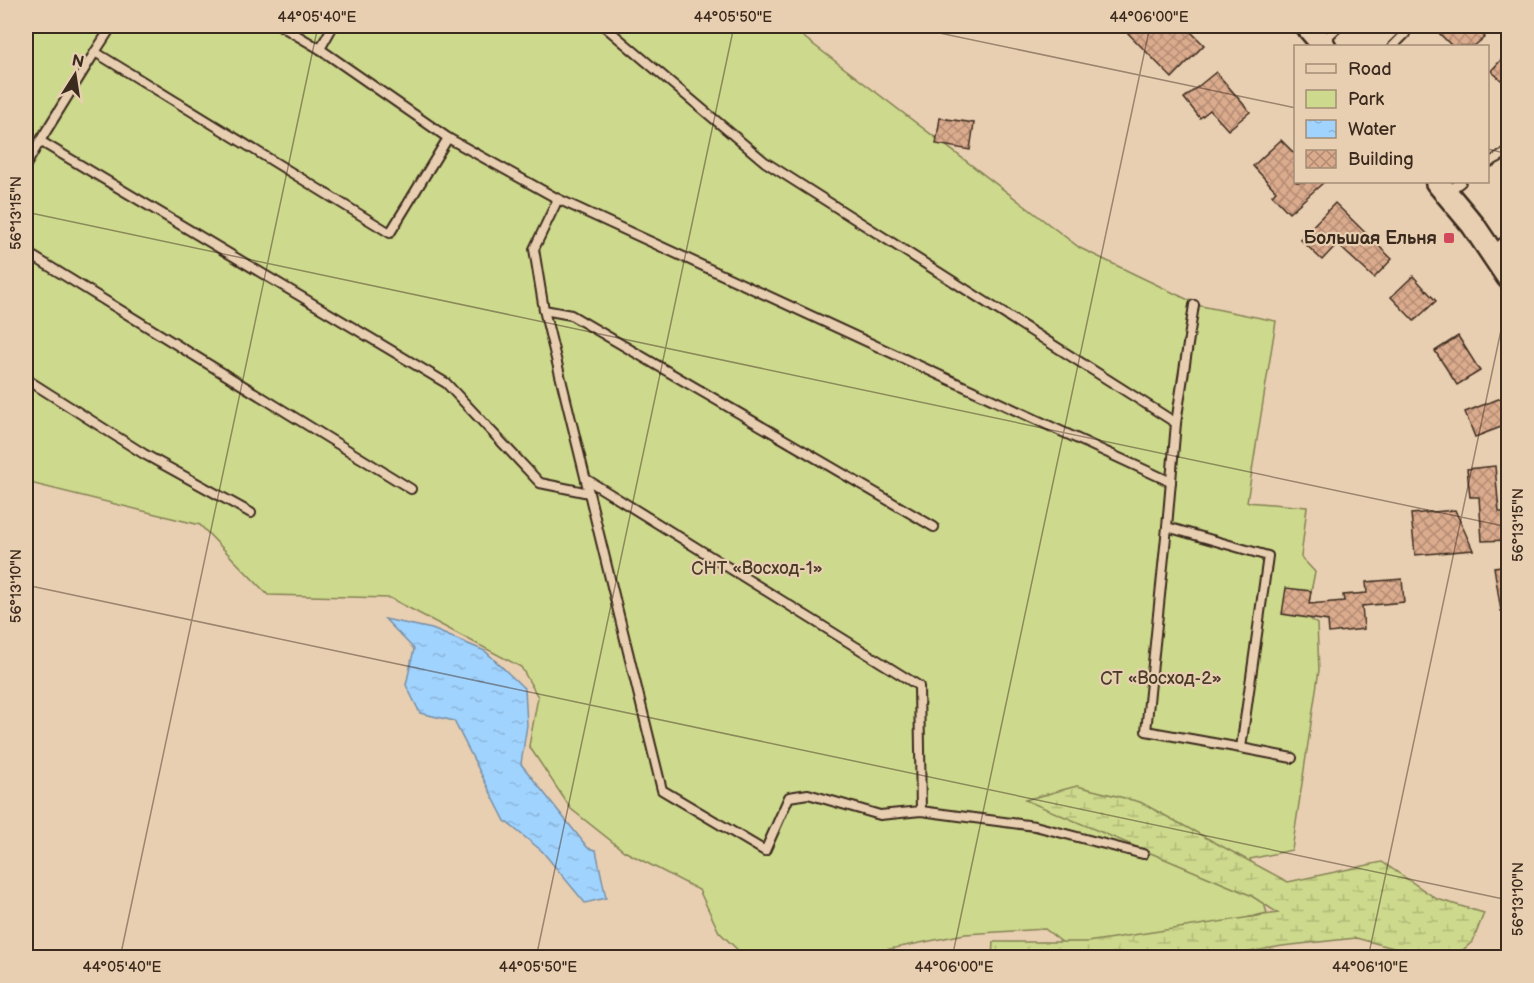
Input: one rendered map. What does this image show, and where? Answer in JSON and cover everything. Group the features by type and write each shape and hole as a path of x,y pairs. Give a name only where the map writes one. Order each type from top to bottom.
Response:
{"main road":[{"path":"1307,26 1323,45"},
{"path":"1448,185 1500,245 1509,277"}],"lane":[{"path":"26,165 112,26"},
{"path":"281,26 320,49 448,138 558,199 1171,482"},
{"path":"320,49 333,26"},
{"path":"604,26 765,162 1176,423"},
{"path":"1323,45 1339,26"},
{"path":"1394,45 1405,34"},
{"path":"96,52 390,233 448,138"},
{"path":"40,141 446,383 540,483 589,493"},
{"path":"1489,162 1509,152"},
{"path":"558,199 534,249 544,310 662,790 765,851 789,797 808,794 880,814 921,811 1035,826 1143,854"},
{"path":"26,252 411,489"},
{"path":"1194,305 1176,423 1146,731 1292,758"},
{"path":"544,310 571,315 934,527"},
{"path":"26,379 144,454 251,513"},
{"path":"586,479 919,686 921,811"},
{"path":"1167,527 1268,556 1241,748"}],"green space":[{"name":"СНТ «Восход-1»","path":"26,26 789,26 1080,248 1201,306 1276,321 1247,502 1307,507 1301,557 1315,572 1306,616 1317,624 1319,670 1292,850 1250,859 1267,913 1081,957 1045,929 965,934 850,957 772,958 741,953 719,932 699,890 624,851 571,809 529,746 538,697 521,667 390,598 268,595 200,525 26,482"},
{"path":"1077,786 1140,802 1288,882 1382,862 1437,899 1484,913 1473,941 1455,957 1427,957 1356,938 1282,946 1223,957 992,957 993,942 1087,942 1278,913 1250,895 1025,800"}],"water":[{"path":"385,619 432,629 485,651 525,689 527,725 521,764 588,848 596,850 606,898 585,903 542,851 505,821 454,721 420,713 406,685 414,649"}],"building":[{"path":"1121,26 1185,26 1204,45 1172,78"},
{"path":"1447,26 1474,26 1485,37 1475,45 1451,45 1439,33"},
{"path":"1509,51 1509,87 1491,71"},
{"path":"1216,72 1250,112 1228,130 1210,110 1200,118 1184,98"},
{"path":"940,118 974,123 970,150 936,144"},
{"path":"1281,140 1294,153 1294,183 1323,183 1289,213 1272,195 1276,191 1253,166"},
{"path":"1335,203 1392,259 1374,278 1337,244 1322,260 1300,239"},
{"path":"1413,276 1436,301 1414,321 1391,297"},
{"path":"1458,336 1480,371 1457,385 1435,351"},
{"path":"1501,398 1509,424 1475,437 1465,412"},
{"path":"1495,466 1499,512 1509,512 1509,540 1482,541 1479,497 1470,497 1467,469"},
{"path":"1455,510 1473,550 1415,555 1411,514"},
{"path":"1509,565 1509,611 1501,611 1494,567"},
{"path":"1402,579 1404,602 1362,606 1364,629 1329,633 1328,621 1282,614 1286,588 1311,591 1309,604 1344,601 1343,595 1367,593 1366,582"}],"place":[{"name":"Большая Ельня","path":"1449,238"}],"park label":[{"name":"СТ «Восход-2»","path":"1161,678"}]}
